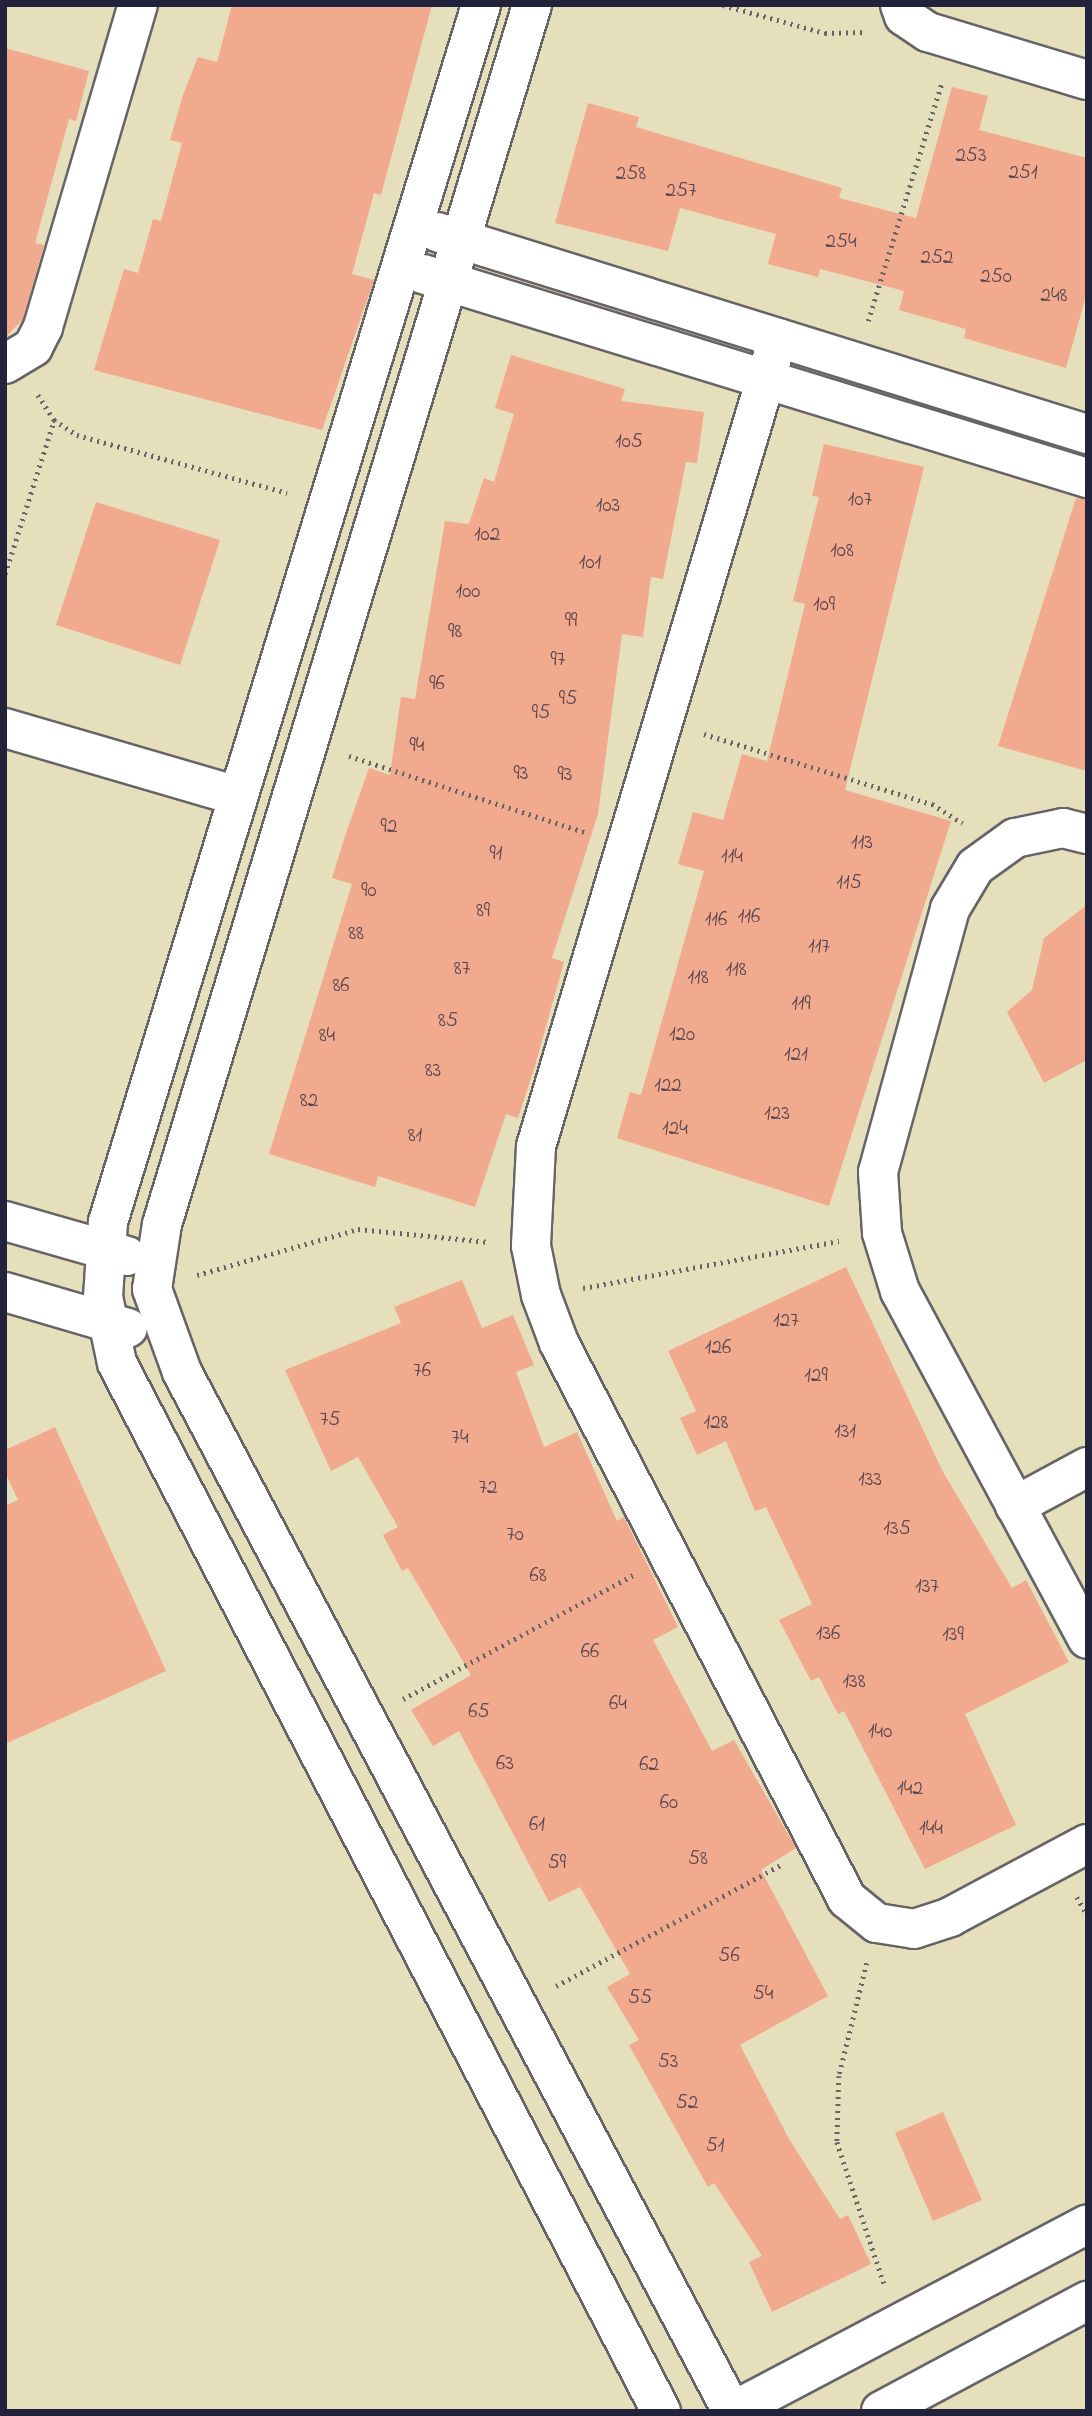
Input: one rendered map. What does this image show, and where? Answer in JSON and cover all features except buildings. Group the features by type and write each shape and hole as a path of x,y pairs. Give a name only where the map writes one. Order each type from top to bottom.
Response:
{"street":[{"path":"10,364 43,327 138,5"},
{"path":"481,5 238,796 104,1248 106,1321 117,1363 661,2411"},
{"path":"532,5 308,743 152,1277 167,1339 733,2411 1087,2224"},
{"path":"902,11 955,41 1087,80"},
{"path":"414,225 1087,434"},
{"path":"401,267 1087,478"},
{"path":"778,338 536,1146 531,1246 541,1295 559,1343 847,1899 877,1923 914,1929 950,1917 1087,1844"},
{"path":"5,728 238,796"},
{"path":"1087,834 1063,828 1015,838 975,867 950,909 890,1111 878,1172 882,1233 900,1292 1087,1639"},
{"path":"5,1221 104,1248 152,1277"},
{"path":"5,1292 167,1339"},
{"path":"1015,1506 1087,1467"},
{"path":"881,2411 1087,2301"}],"path":[{"path":"723,5 825,33 854,34 902,11"},
{"path":"856,362 955,41"},
{"path":"10,364 54,420 77,435 328,504"},
{"path":"5,574 54,420"},
{"path":"663,721 932,804 966,825 993,854"},
{"path":"308,743 626,845"},
{"path":"152,1277 358,1229 531,1246"},
{"path":"541,1295 882,1233"},
{"path":"366,1719 669,1555"},
{"path":"519,2007 819,1845"},
{"path":"877,1923 839,2077 837,2142 898,2323"}]}
